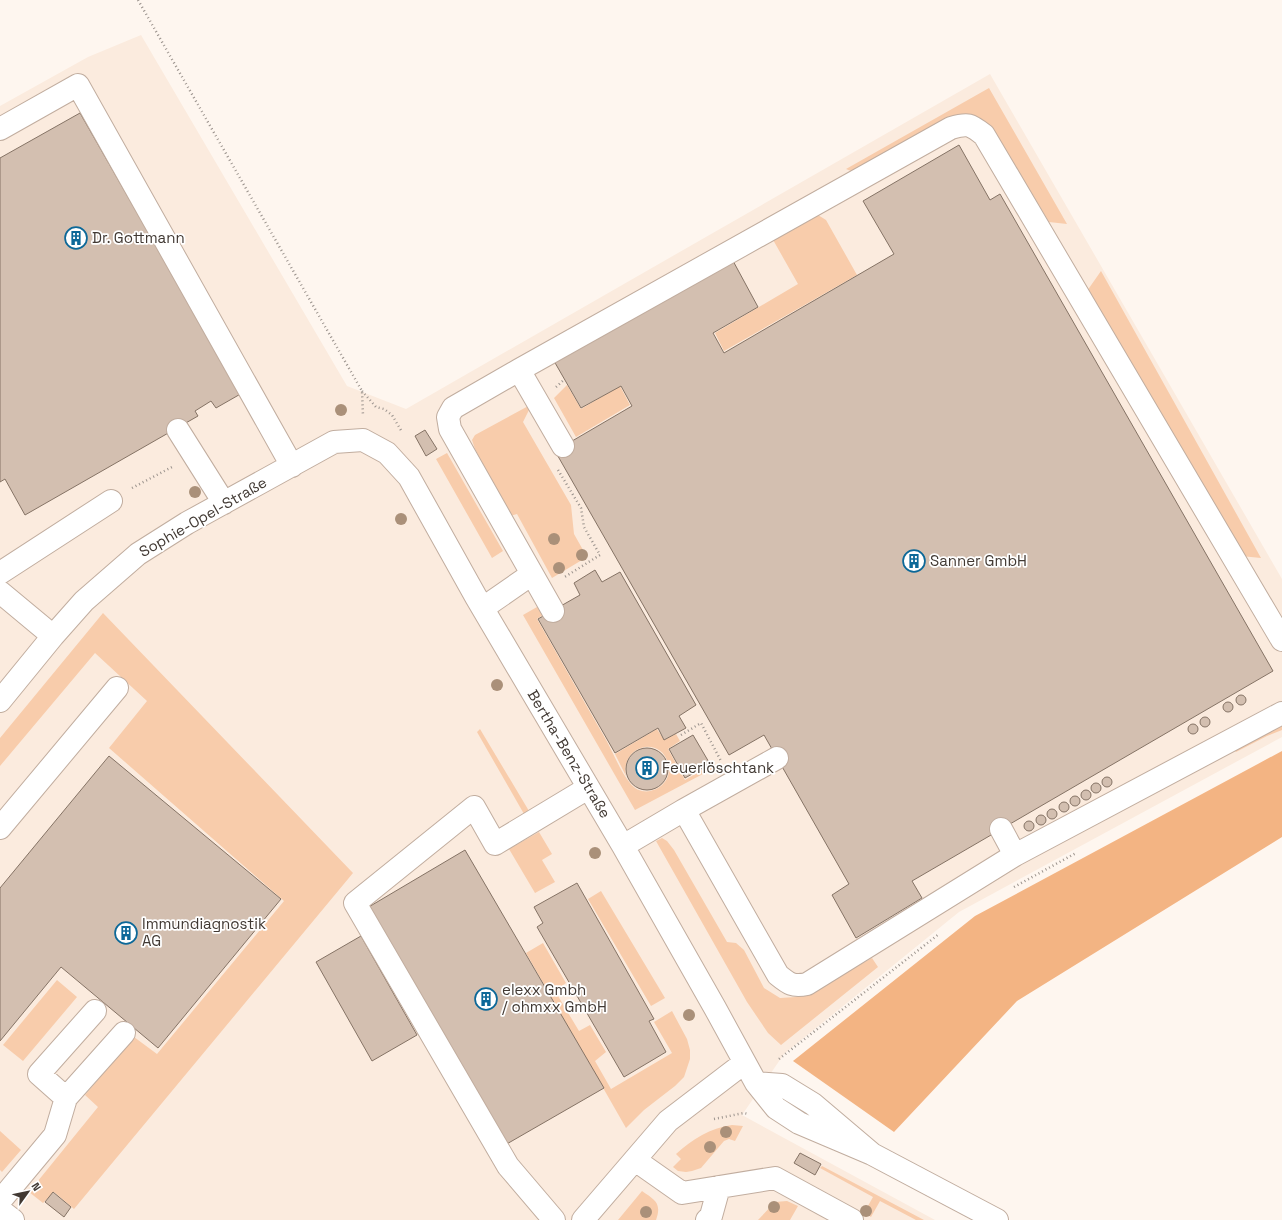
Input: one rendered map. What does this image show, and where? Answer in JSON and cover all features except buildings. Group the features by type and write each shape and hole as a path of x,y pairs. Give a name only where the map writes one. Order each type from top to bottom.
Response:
{"street":[{"path":"0,129 78,85 292,466"},
{"path":"553,611 450,429 448,417 453,408 951,128 964,125 974,127 984,136 1282,640"},
{"path":"519,370 563,446"},
{"path":"178,430 224,503"},
{"name":"Sophie-Opel-Straße","path":"0,701 53,636 84,601 138,554 187,523 334,442 364,440"},
{"name":"Bertha-Benz-Straße","path":"364,440 386,453 409,477 480,602 623,846 751,1074 776,1108 799,1123 872,1154 997,1220"},
{"path":"0,573 111,501"},
{"path":"480,602 529,569"},
{"path":"0,592 53,636"},
{"path":"0,828 116,688"},
{"path":"684,810 778,975 788,984 798,986 807,984 914,911 1014,855 1282,713"},
{"path":"623,846 778,758"},
{"path":"554,1220 508,1166 355,903 474,807 495,844 588,788"},
{"path":"1001,829 1014,855"},
{"path":"66,1098 38,1074 94,1011"},
{"path":"0,1202 55,1134 66,1098 124,1033"},
{"path":"583,1220 668,1121 751,1074"},
{"path":"635,1160 682,1193 775,1178 852,1220"},
{"path":"708,1220 711,1216 719,1187"},
{"path":"0,1210 13,1220"}],"path":[{"path":"138,0 362,391 364,440"},
{"path":"538,403 565,379"},
{"path":"111,501 141,482 172,466 199,464"},
{"path":"558,469 581,508 584,526 600,555 558,581"},
{"path":"681,735 701,723 733,783"},
{"path":"1010,890 1078,852"},
{"path":"751,1074 784,1056 943,931"}],"shaded area":[{"path":"141,35 347,386 406,409 990,74 1282,579 1282,737 959,912 784,1054 742,1115 935,1220 0,1220 0,106 88,57"},
{"path":"989,88 1067,224 1049,222 991,126 979,118 969,115 856,173 846,169"},
{"path":"818,215 826,220 857,275 724,351 715,333 798,284 772,238"},
{"path":"1101,271 1261,558 1241,556 1087,291"},
{"path":"567,385 581,409 620,386 630,405 576,437 554,398"},
{"path":"532,404 523,422 571,505 574,534 587,557 552,578 517,514 510,516 475,449 472,440 475,435"},
{"path":"447,453 503,551 492,558 436,459"},
{"path":"544,603 549,611 537,619 605,738 623,773 636,789 650,791 657,789 663,784 669,771 668,763 664,754 657,749 650,747 635,751 629,757 626,766 626,776 615,754 657,729 664,740 676,734 680,741 668,749 685,780 714,763 716,767 635,810 523,615"},
{"path":"103,613 353,873 74,1209 54,1192 43,1203 29,1192 98,1107 85,1095 134,1037 157,1054 284,901 109,748 147,701 95,653 0,766 0,738"},
{"path":"1282,724 1282,730 1236,752 1232,747"},
{"path":"480,729 529,811 524,814 477,732"},
{"path":"1282,751 1282,837 1017,1001 894,1132 793,1061 975,916"},
{"path":"539,832 552,854 542,860 555,882 535,893 509,849"},
{"path":"662,838 667,841 674,850 727,942 736,943 744,950 764,988 780,998 796,997 816,989 872,958 878,967 781,1045 768,1033 747,1002 656,841"},
{"path":"601,891 665,998 651,1006 588,899"},
{"path":"543,943 566,983 555,991 579,1031 590,1025 606,1052 595,1061 611,1089 672,1053 654,1022 672,1011 687,1039 690,1050 690,1059 684,1077 675,1086 644,1110 626,1128 526,953"},
{"path":"57,980 77,997 23,1061 3,1045"},
{"path":"724,1126 743,1126 735,1141 729,1139 724,1141 701,1168 686,1172 678,1171 673,1167 681,1159 676,1154 689,1144 702,1135"},
{"path":"0,1131 21,1150 2,1172 0,1170"},
{"path":"822,1166 924,1220 916,1220 880,1201 871,1217 864,1213 873,1197 820,1168"},
{"path":"642,1191 651,1197 658,1206 656,1220 618,1220"},
{"path":"787,1201 798,1206 790,1220 758,1220 775,1202"}],"place":[{"name":"Dr. Gottmann","path":"76,238"},
{"name":"Sanner GmbH","path":"914,561"},
{"name":"Feuerlöschtank","path":"647,768"},
{"name":"Immundiagnostik AG","path":"126,933"},
{"name":"elexx Gmbh / ohmxx GmbH","path":"486,999"}]}
